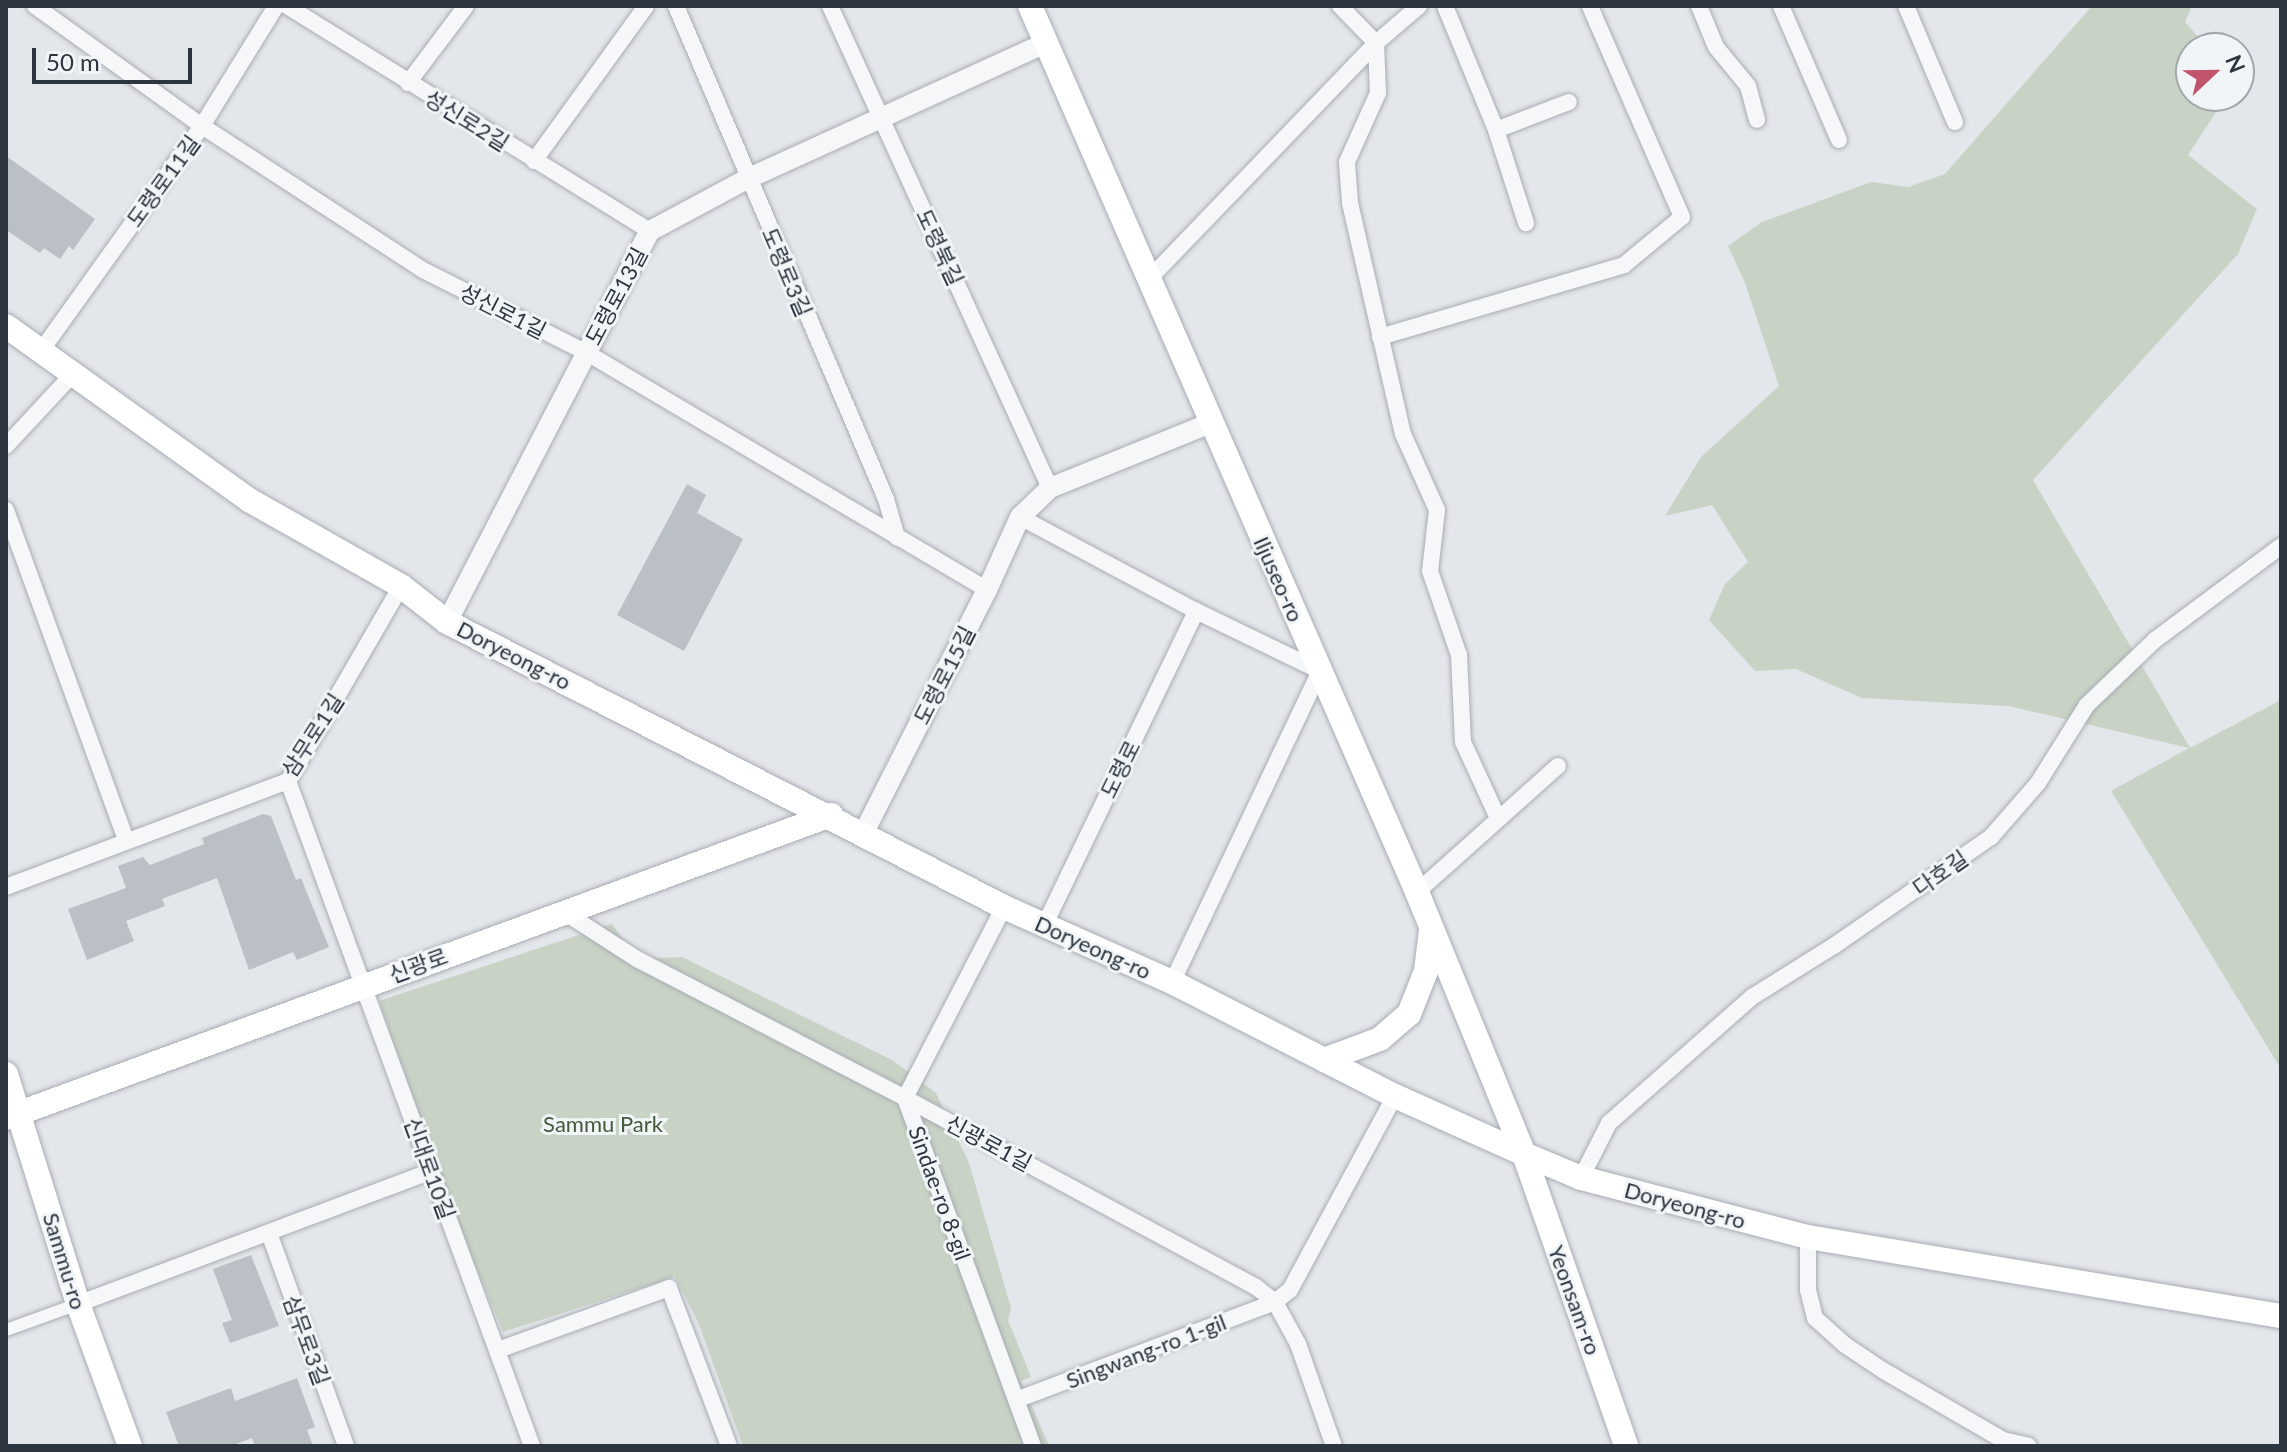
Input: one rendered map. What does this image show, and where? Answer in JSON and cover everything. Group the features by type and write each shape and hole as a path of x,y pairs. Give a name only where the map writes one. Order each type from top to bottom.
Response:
{"main road":[{"name":"Iljuseo-ro","path":"1030,6 1417,892 1524,1154"},
{"name":"Doryeong-ro","path":"6,326 71,376 249,500 401,586 447,622 831,815 1004,907 1172,982 1395,1096 1524,1154 1581,1178 1808,1237 2281,1316"},
{"name":"신광로","path":"13,1116 831,815"},
{"path":"1324,1060 1380,1039 1409,1014 1420,994 1432,927"},
{"name":"Sammu-ro","path":"6,1074 13,1116 130,1446"},
{"name":"Yeonsam-ro","path":"1524,1154 1626,1446"}],"street":[{"name":"성신로1길","path":"35,6 202,126 423,270 587,353 987,590"},
{"name":"도령로11길","path":"41,351 202,126 276,6"},
{"name":"성신로2길","path":"287,6 650,231"},
{"path":"408,83 466,6"},
{"path":"534,161 646,6"},
{"name":"도령로3길","path":"676,6 747,179 886,499 897,537"},
{"name":"도령북길","path":"830,6 1050,488"},
{"path":"1340,6 1376,43 1378,93 1347,162 1350,203 1403,434 1437,510 1430,571 1459,655 1463,742 1498,818"},
{"path":"1149,279 1376,43 1419,6"},
{"path":"1445,6 1496,130 1526,223"},
{"path":"1380,337 1624,265 1682,217 1590,6"},
{"path":"1699,6 1716,47 1748,86 1757,120"},
{"path":"1781,6 1839,140"},
{"path":"1906,6 1955,122"},
{"name":"도령로13길","path":"447,622 650,231 747,179 1045,43"},
{"path":"1496,130 1569,102"},
{"path":"6,446 71,376"},
{"name":"도령로15길","path":"864,832 987,590 1020,517 1050,488 1211,423"},
{"path":"6,510 126,839"},
{"path":"1020,517 1196,611 1320,671 1172,982"},
{"name":"다호길","path":"1581,1178 1609,1123 1752,997 1835,945 1991,837 2038,783 2087,705 2155,640 2281,546"},
{"name":"삼무로1길","path":"6,887 126,839 288,781 401,586"},
{"name":"도령로","path":"1044,926 1196,611"},
{"path":"1417,892 1558,766"},
{"name":"신대로10길","path":"288,781 532,1446"},
{"name":"Sindae-ro 8-gil","path":"1004,907 905,1098 1033,1446"},
{"name":"신광로1길","path":"564,912 637,959 905,1098 1256,1287 1275,1302 1298,1344 1334,1446"},
{"path":"1275,1302 1290,1290 1395,1096"},
{"path":"6,1330 431,1171"},
{"name":"삼무로3길","path":"269,1233 346,1446"},
{"path":"1808,1237 1808,1290 1815,1318 1845,1345 2002,1443 2028,1446"},
{"path":"498,1350 669,1288 729,1446"},
{"name":"Singwang-ro 1-gil","path":"1016,1400 1275,1302"}],"green space":[{"path":"2092,6 2192,6 2185,22 2194,32 2175,32 2175,112 2216,112 2188,155 2257,209 2238,254 2033,480 2190,748 2281,700 2281,1069 2111,791 2189,748 2008,706 1862,698 1796,669 1755,671 1709,620 1725,584 1748,562 1712,505 1665,516 1701,457 1779,386 1745,283 1728,246 1762,222 1871,182 1908,187 1945,174"},
{"name":"Sammu Park","path":"612,924 637,959 682,957 892,1060 936,1093 969,1163 1011,1308 1008,1320 1031,1377 1021,1381 1049,1446 743,1446 698,1322 675,1277 503,1332 460,1228 379,1001"}],"building":[{"path":"6,156 95,219 73,250 69,246 60,259 44,248 40,253 6,230"},
{"path":"687,484 706,495 697,513 743,539 684,651 617,615"},
{"path":"263,814 271,816 296,880 301,878 329,947 297,960 293,952 249,970 217,878 162,899 165,906 126,921 134,941 87,960 68,909 126,888 118,866 143,857 150,865 204,844 202,838"},
{"path":"251,1255 279,1326 230,1343 222,1323 232,1320 213,1269"},
{"path":"297,1378 315,1427 307,1430 313,1446 255,1446 252,1438 231,1446 179,1446 166,1412 231,1388 235,1401"}]}
